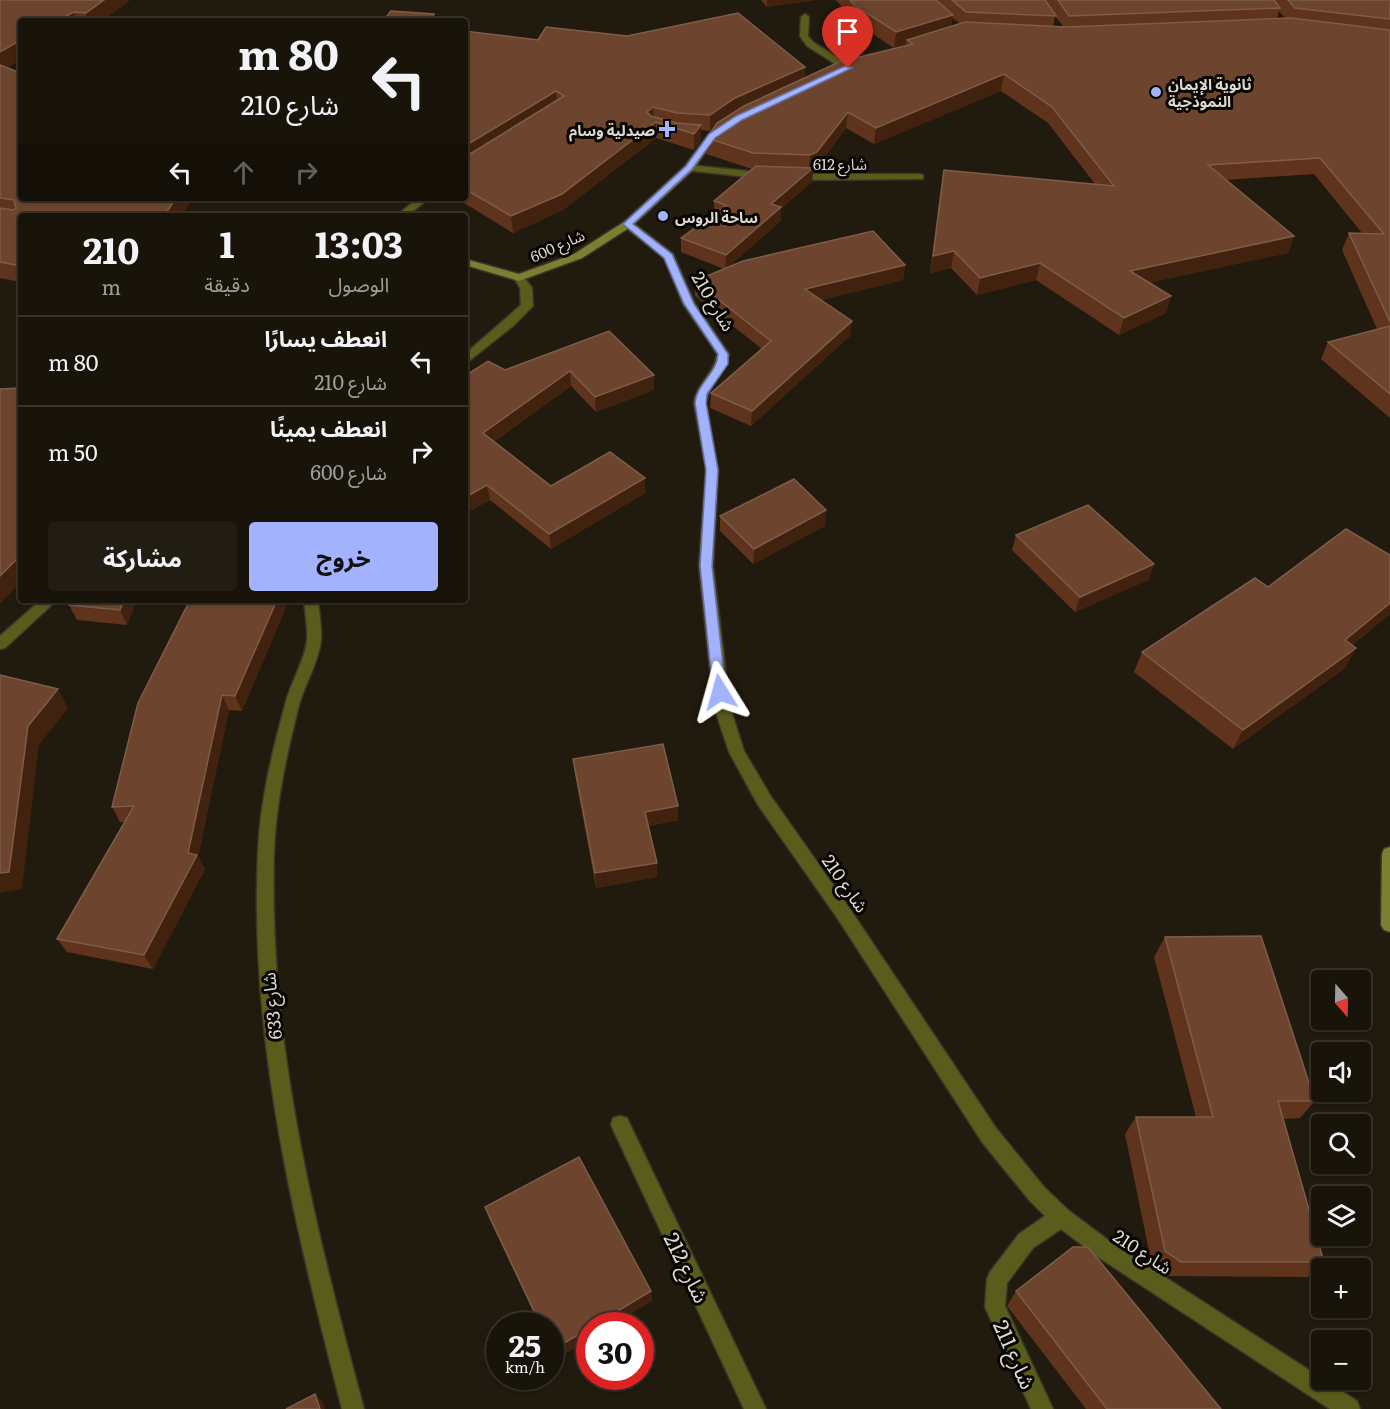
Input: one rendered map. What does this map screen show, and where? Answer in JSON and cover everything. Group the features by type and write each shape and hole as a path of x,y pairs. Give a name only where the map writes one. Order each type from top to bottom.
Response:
{"main road":[{"path":"838,72 859,64"},
{"name":"شارع 600","path":"468,263 519,278 578,256 627,224 689,168 712,136 730,124"},
{"path":"1390,854 1388,917 1390,925"}],"street":[{"path":"805,17 804,36 810,44 848,68"},
{"path":"700,135 712,136"},
{"name":"شارع 612","path":"689,168 782,177 919,177"},
{"path":"405,213 420,201"},
{"name":"شارع 210","path":"627,224 669,256 689,304 723,354 723,364 701,393 700,403 712,470 706,566 713,643 722,707 736,752 764,800 844,914 989,1135 1012,1166 1061,1217 1105,1250 1349,1409"},
{"path":"468,358 510,324 527,306 526,288 519,278"},
{"path":"0,644 47,603"},
{"name":"شارع 633","path":"311,603 313,644 295,693 276,766 268,827 267,969 276,1056 304,1219 353,1409"},
{"name":"شارع 212","path":"620,1125 755,1409"},
{"name":"شارع 211","path":"1042,1409 995,1307 997,1279 1026,1241 1061,1217"}],"building":[{"path":"0,0 104,0 86,13 74,12 63,18 18,18 18,42 0,52"},
{"path":"850,0 936,0 953,15 896,32 854,5"},
{"path":"952,0 1045,0 1056,16 966,12"},
{"path":"1058,0 1274,0 1280,8 1069,16"},
{"path":"1288,0 1390,0 1390,19 1295,8"},
{"path":"391,11 434,14 432,18 385,18"},
{"path":"738,13 805,67 735,98 710,115 677,113 653,107 647,112 651,116 676,123 701,125 694,134 656,122 562,194 511,216 468,191 468,155 564,96 556,91 468,144 468,31 538,40 546,27 627,36"},
{"path":"1291,18 1390,30 1390,322 1349,233 1384,234 1320,158 1208,165 1294,236 1130,271 1171,296 1124,318 1040,263 980,278 954,251 933,256 944,170 1114,186 1052,107 1004,74 876,128 848,112 817,152 810,155 753,153 707,138 717,123 744,106 839,62 913,44 907,40 965,22 1066,27"},
{"path":"0,65 18,72 18,201 174,201 166,213 18,213 18,265 0,262 0,208 13,210 16,208 14,200 0,198"},
{"path":"756,166 813,168 771,204 781,207 726,255 681,238 726,205 714,201"},
{"path":"873,231 905,265 805,289 852,321 752,411 711,393 771,341 695,281 743,261"},
{"path":"1390,326 1390,394 1328,342"},
{"path":"609,331 654,375 595,397 570,371 483,433 551,486 610,452 645,478 549,534 487,485 468,496 468,374 488,361 505,370"},
{"path":"18,388 18,558 0,576 0,389"},
{"path":"794,479 826,510 754,549 720,516"},
{"path":"1088,505 1154,564 1080,597 1016,535"},
{"path":"1346,529 1390,555 1390,603 1345,640 1356,648 1243,730 1142,652 1255,578 1268,587"},
{"path":"70,603 123,603 120,610 69,605"},
{"path":"188,603 276,603 235,696 222,695 188,853 197,855 144,955 57,939 134,806 112,807 138,703"},
{"path":"0,675 58,689 28,726 9,872 0,873"},
{"path":"663,744 678,806 645,812 657,863 595,873 573,759"},
{"path":"1261,936 1311,1089 1311,1101 1278,1101 1311,1216 1311,1246 1319,1246 1323,1258 1311,1258 1311,1262 1181,1262 1165,1251 1136,1117 1213,1117 1165,937"},
{"path":"579,1157 651,1291 616,1312 576,1312 576,1336 564,1343 564,1312 534,1312 485,1207"},
{"path":"1073,1247 1088,1247 1221,1409 1107,1409 1016,1291"},
{"path":"315,1394 320,1409 286,1409"}],"place":[{"name":"ثانوية الإيمان النموذجية","path":"1156,92"},
{"name":"صيدلية وسام","path":"667,129"},
{"name":"ساحة الروس","path":"663,216"}],"route":[{"path":"720,692 706,566 712,470 700,403 701,393 723,364 723,354 682,292 669,256 627,224 689,168 712,136 739,118 848,68"}]}
